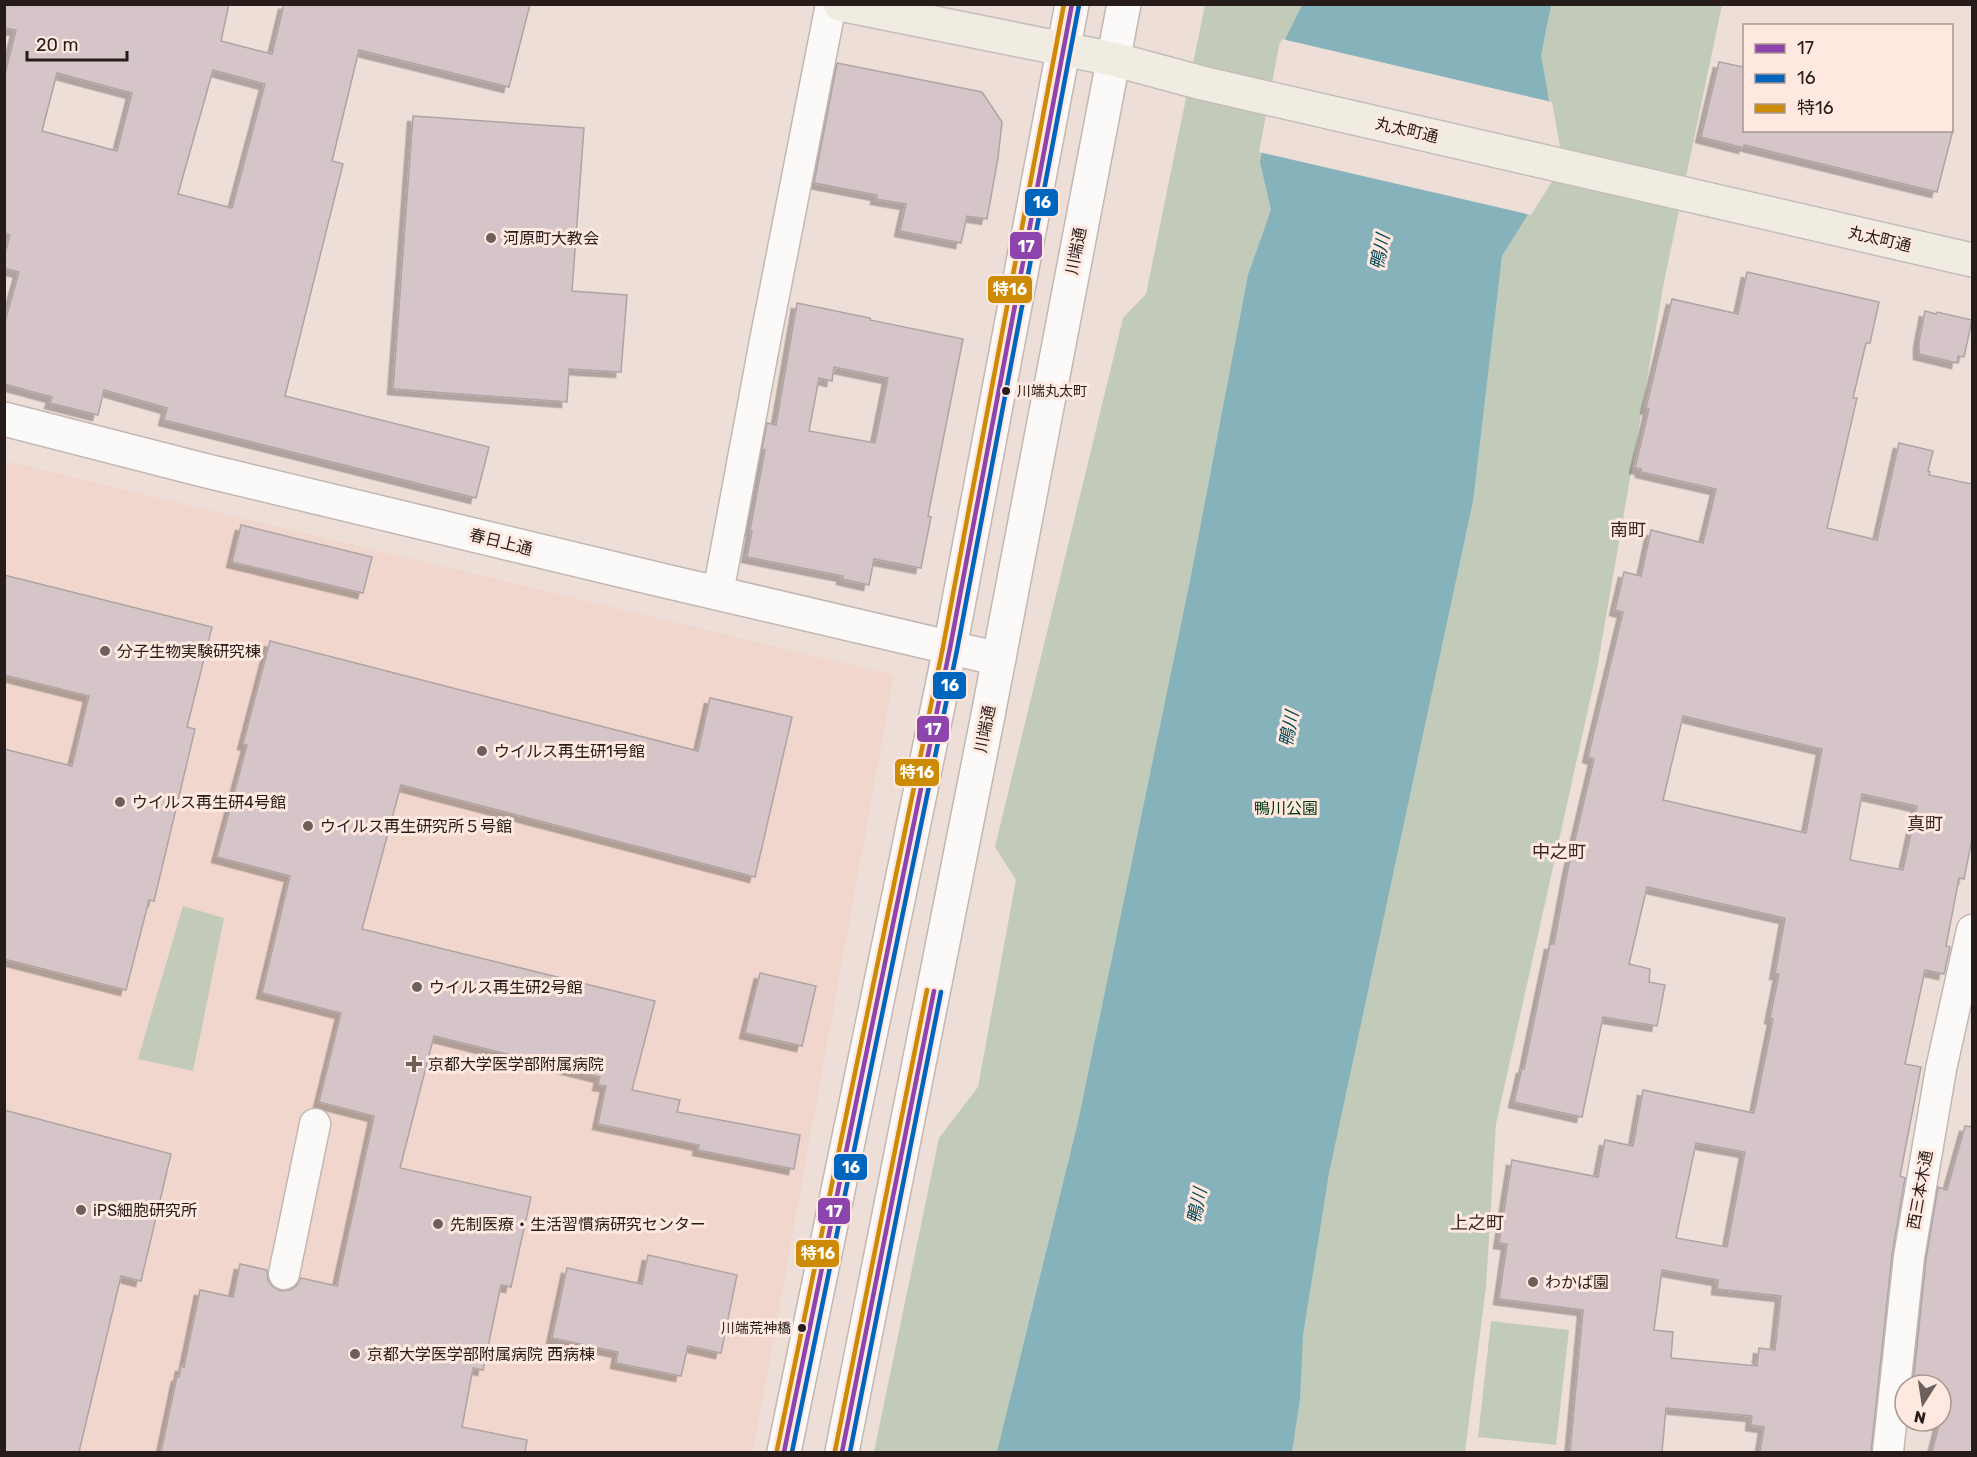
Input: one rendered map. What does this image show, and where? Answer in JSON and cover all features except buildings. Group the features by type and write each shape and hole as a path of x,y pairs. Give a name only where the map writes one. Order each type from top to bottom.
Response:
{"main road":[{"name":"丸太町通","path":"840,4 1113,59 1202,83 1972,260"}],"street":[{"path":"718,593 831,4"},
{"path":"784,1452 950,648 1072,4"},
{"name":"川端通","path":"842,1452 999,659 1124,4"},
{"name":"春日上通","path":"4,419 203,470 999,659"},
{"name":"西三本木通","path":"1888,1452 1909,1257 1941,1069 1972,930"},
{"path":"284,1274 315,1124"}],"shaded area":[{"name":"京都大学医学部附属病院","path":"5,461 894,675 753,1452 5,1452"}],"green space":[{"name":"鴨川公園","path":"1205,5 1722,5 1664,282 1597,669 1496,1124 1486,1287 1465,1452 874,1452 939,1138 978,1087 1016,880 995,847 1123,318 1146,294"},
{"path":"183,906 224,918 193,1071 138,1059"},
{"path":"1491,1321 1569,1330 1556,1445 1478,1437"}],"water":[{"name":"鴨川","path":"1302,5 1551,5 1541,55 1560,163 1502,256 1473,501 1329,1173 1303,1335 1300,1399 1292,1452 997,1452 1078,1122 1191,576 1248,275 1271,210 1260,162 1282,46"}],"pier":[{"path":"1282,39 1552,102 1563,164 1531,215 1259,152"}],"transit line":[{"name":"特16","path":"777,1450 943,647 1064,4"},
{"name":"17","path":"784,1452 950,648 1072,4"},
{"name":"16","path":"792,1452 957,650 1079,5"},
{"name":"特16","path":"835,1451 927,990"},
{"name":"17","path":"842,1452 934,991"},
{"name":"16","path":"850,1452 941,992"}],"place":[{"name":"河原町大教会","path":"491,238"},
{"name":"川端丸太町","path":"1006,391"},
{"name":"分子生物実験研究棟","path":"105,651"},
{"name":"ウイルス再生研1号館","path":"482,751"},
{"name":"ウイルス再生研4号館","path":"120,802"},
{"name":"ウイルス再生研究所５号館","path":"308,826"},
{"name":"ウイルス再生研2号館","path":"417,987"},
{"name":"京都大学医学部附属病院","path":"414,1064"},
{"name":"iPS細胞研究所","path":"81,1210"},
{"name":"先制医療・生活習慣病研究センター","path":"438,1224"},
{"name":"わかば園","path":"1533,1282"},
{"name":"川端荒神橋","path":"802,1328"},
{"name":"京都大学医学部附属病院 西病棟","path":"355,1354"}],"district":[{"name":"南町","path":"1628,530"},
{"name":"真町","path":"1925,824"},
{"name":"中之町","path":"1559,852"},
{"name":"上之町","path":"1477,1223"}]}
